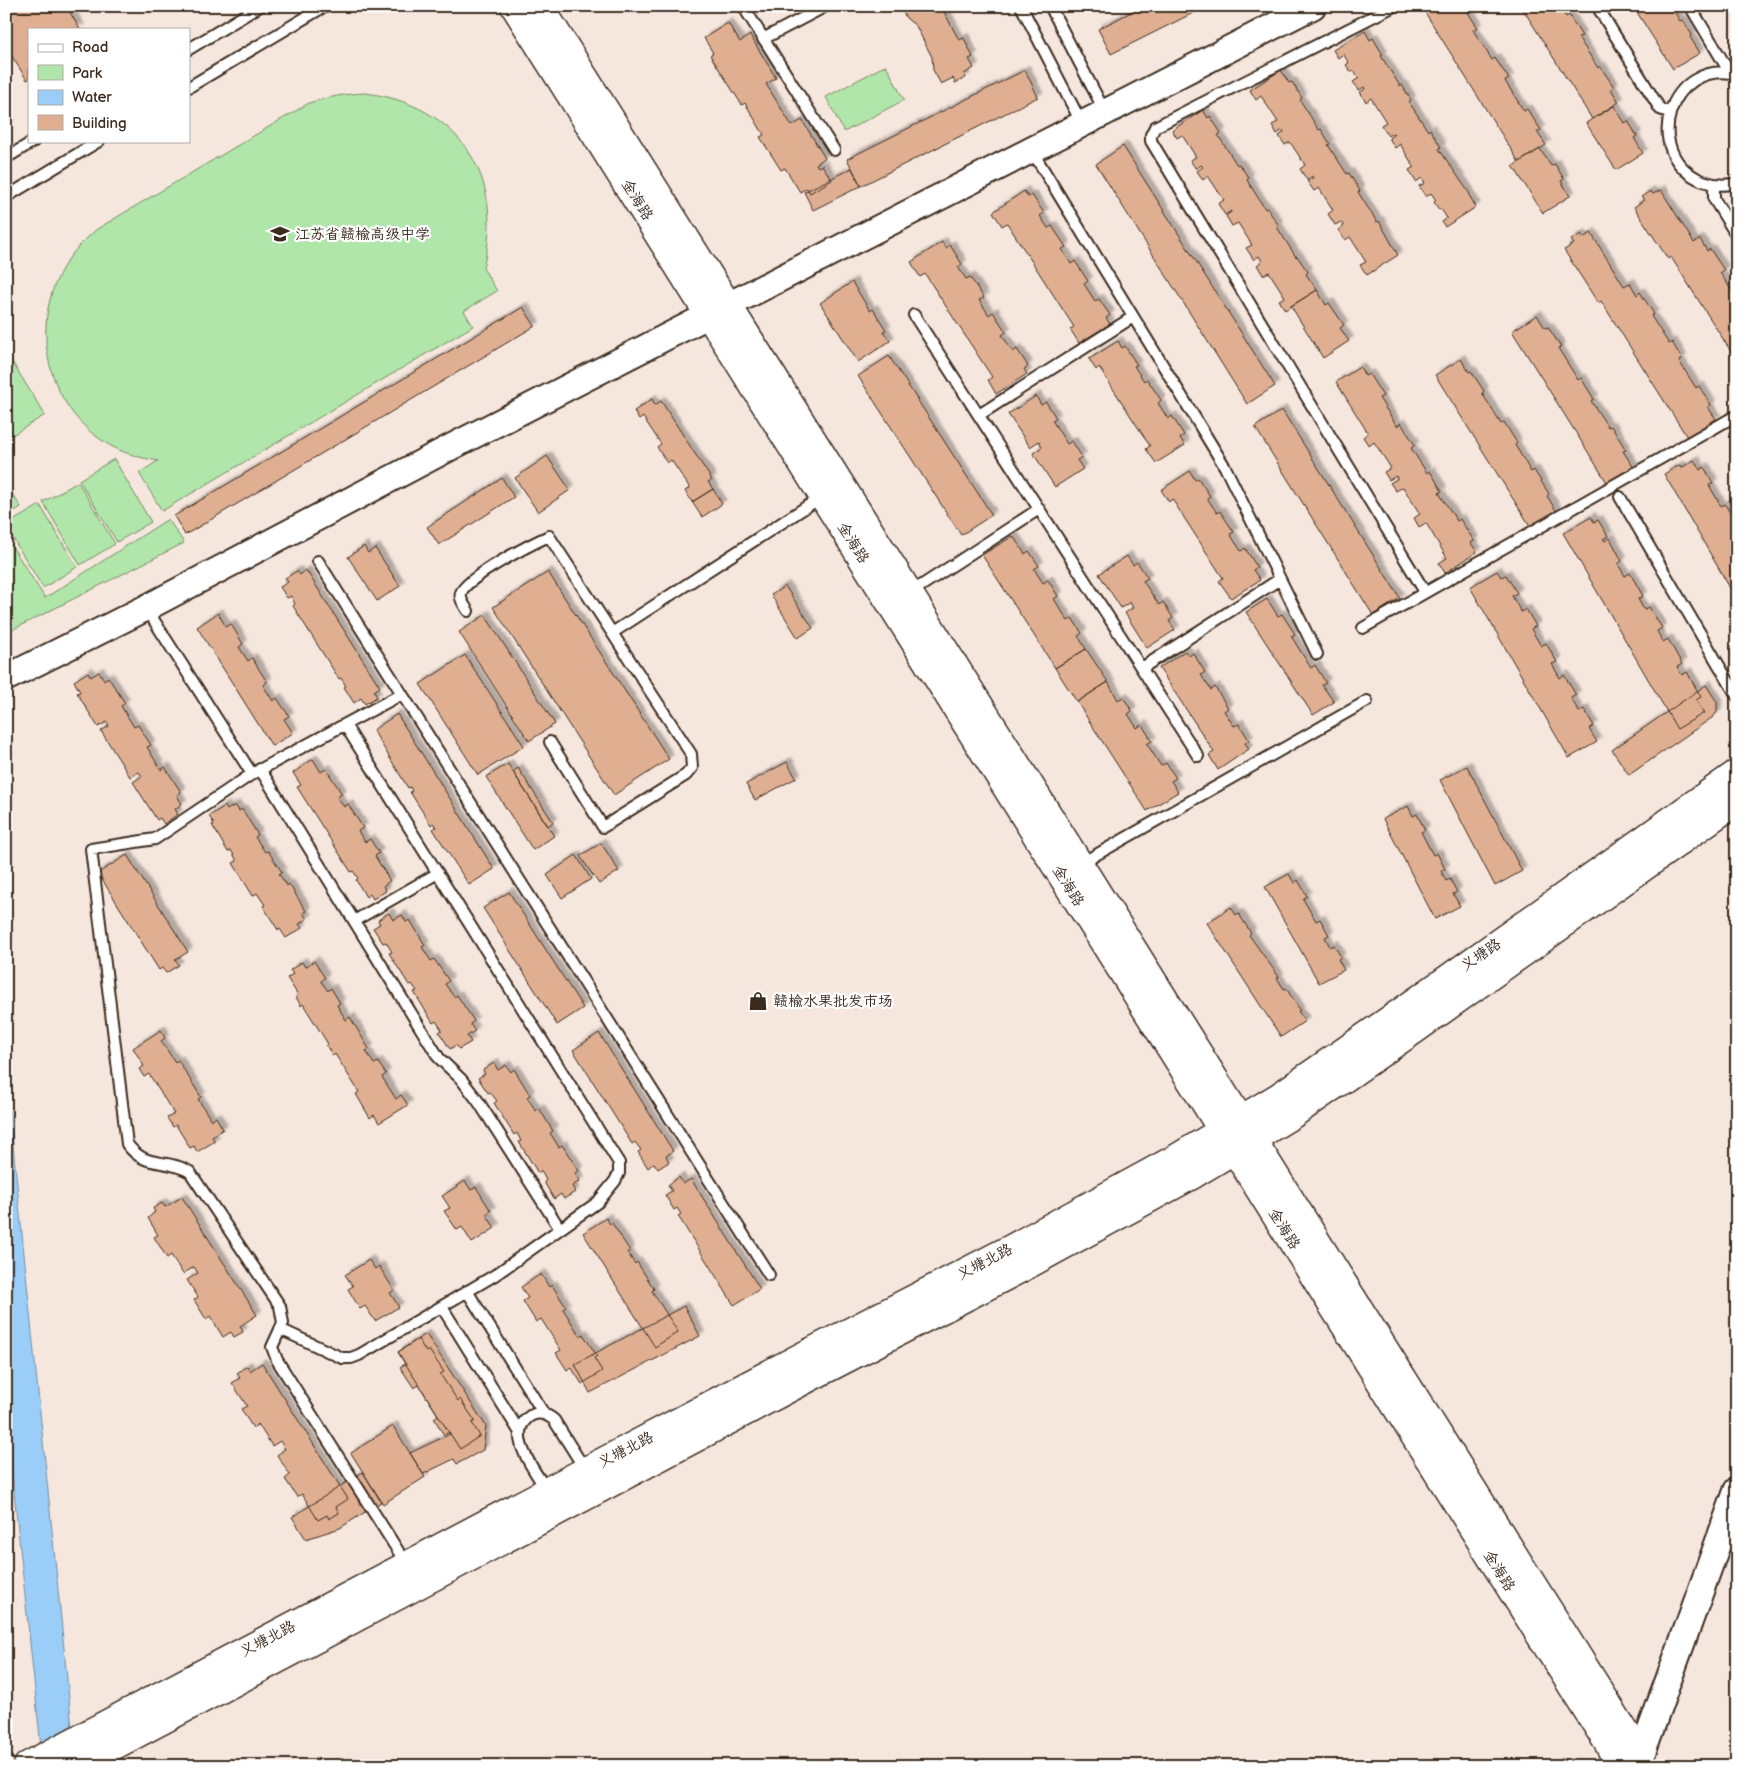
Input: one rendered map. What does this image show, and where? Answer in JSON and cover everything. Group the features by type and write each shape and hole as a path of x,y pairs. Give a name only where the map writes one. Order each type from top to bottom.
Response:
{"main road":[{"name":"金海路","path":"515,6 909,593 1079,864 1237,1135 1603,1736 1634,1763"},
{"name":"金海路","path":"539,6 719,310 823,496 1237,1135"},
{"name":"义塘路","path":"1237,1135 1279,1096 1403,1011 1737,774"},
{"name":"义塘路","path":"1237,1135 1291,1115 1737,800"},
{"name":"义塘北路","path":"88,1751 408,1566 1011,1249 1179,1157 1237,1135"},
{"name":"义塘北路","path":"28,1766 88,1751 1021,1268 1190,1176 1237,1135"}],"street":[{"path":"6,678 146,608 453,446 1313,6"},
{"path":"1634,1763 1737,1490"}],"lane":[{"path":"190,48 260,6"},
{"path":"190,87 325,6"},
{"path":"743,6 834,150"},
{"path":"764,39 826,6"},
{"path":"1021,6 1082,124"},
{"path":"1050,6 1105,113"},
{"path":"1394,6 1155,127 1151,135 1151,141 1425,592"},
{"path":"1597,6 1660,109 1669,112"},
{"path":"1690,6 1733,73"},
{"path":"1733,73 1717,72 1704,75 1692,81 1682,90 1669,112 1668,138 1671,150 1686,171 1697,178 1714,184 1737,183"},
{"path":"6,158 32,142"},
{"path":"6,197 97,142"},
{"path":"1032,150 1225,467 1317,654"},
{"path":"1714,184 1714,200 1737,236"},
{"path":"914,315 1198,756"},
{"path":"979,416 1133,316"},
{"path":"1362,628 1737,415"},
{"path":"612,633 823,496"},
{"path":"1620,496 1737,696"},
{"path":"909,593 1039,509"},
{"path":"468,611 460,598 461,592 469,582 527,546 549,536 691,754 692,768 686,775 604,827 550,742"},
{"path":"318,561 769,1275"},
{"path":"1142,668 1280,579"},
{"path":"146,608 354,921 439,1058 461,1079 478,1101 560,1229"},
{"path":"402,694 256,771 156,839 92,849 127,1144 140,1158 180,1166 190,1172 280,1306 283,1323 272,1347 277,1360 408,1566"},
{"path":"1079,864 1367,701"},
{"path":"280,1329 342,1358 351,1358 495,1275 598,1202 619,1173 619,1163 345,725"},
{"path":"354,921 438,873"},
{"path":"467,1291 544,1414"},
{"path":"442,1307 520,1431"},
{"path":"548,1492 521,1446 520,1431 522,1423 530,1416 538,1413 544,1414 554,1420 586,1472"}],"green space":[{"path":"886,65 904,100 844,132 826,97"},
{"path":"365,93 398,100 426,112 450,129 468,150 481,176 488,204 489,235 483,268 497,291 464,311 473,326 162,511 139,473 158,461 146,459 111,446 90,431 73,413 60,392 51,370 46,346 46,321 51,297 60,273 76,249 97,229 309,103 337,96"},
{"path":"6,352 45,415 6,439"},
{"path":"114,459 151,522 117,542 79,480"},
{"path":"78,482 115,544 80,565 43,502"},
{"path":"6,485 21,507 6,516"},
{"path":"40,505 77,567 43,588 6,527 6,525"},
{"path":"168,519 184,543 6,633 6,537 45,598"}],"water":[{"path":"6,1076 76,1766 43,1766 6,1416"}],"building":[{"path":"6,6 66,6 79,28 28,28 27,80 6,47"},
{"path":"900,6 945,6 942,8 959,40 964,38 973,57 969,59 974,68 964,74 966,78 955,83 953,78 941,84 933,70 932,57 916,26 906,18"},
{"path":"1143,6 1207,6 1111,54 1098,29"},
{"path":"1421,6 1464,6 1478,28 1473,30 1492,60 1495,58 1509,79 1505,81 1524,111 1527,109 1541,130 1537,132 1546,145 1519,162"},
{"path":"1521,6 1559,6 1566,17 1569,15 1582,36 1578,37 1598,68 1600,66 1614,87 1611,89 1619,102 1592,119"},
{"path":"1633,6 1671,6 1680,21 1683,20 1692,35 1690,37 1700,53 1673,69"},
{"path":"728,23 740,42 750,35 776,78 766,84 792,126 802,120 825,158 816,164 818,167 822,165 832,180 810,193 807,188 800,192 785,168 781,170 760,137 764,135 745,103 742,105 710,55 713,53 704,38"},
{"path":"1365,31 1370,40 1373,38 1383,55 1381,56 1411,100 1409,102 1428,131 1430,129 1441,147 1439,149 1470,194 1476,207 1445,227 1442,222 1447,218 1434,202 1436,200 1431,193 1426,197 1419,186 1425,183 1422,178 1416,182 1409,170 1414,167 1400,144 1395,148 1389,138 1394,134 1388,136 1381,125 1386,122 1371,98 1366,102 1360,92 1365,89 1364,87 1359,90 1353,82 1359,78 1346,65 1349,63 1343,54 1338,58 1333,50"},
{"path":"1025,70 1038,97 861,186 847,159"},
{"path":"1281,70 1289,83 1292,82 1302,98 1300,100 1319,130 1321,129 1330,144 1328,145 1347,174 1349,173 1360,191 1358,192 1377,222 1379,221 1398,255 1367,275 1360,265 1366,262 1350,237 1345,240 1338,230 1344,226 1341,222 1335,225 1328,214 1333,210 1319,188 1314,191 1307,181 1313,178 1312,176 1307,180 1300,169 1305,165 1290,142 1285,145 1279,136 1284,132 1283,130 1277,134 1272,125 1278,122 1261,96 1256,100 1250,90"},
{"path":"1614,106 1625,123 1628,121 1637,136 1634,138 1643,153 1616,170 1586,123"},
{"path":"1203,110 1208,118 1210,116 1221,133 1218,135 1237,165 1239,164 1249,178 1247,180 1265,209 1267,208 1279,226 1277,227 1308,272 1306,274 1317,290 1285,310 1279,300 1285,297 1269,272 1263,275 1257,265 1262,261 1259,256 1254,260 1246,248 1252,245 1238,223 1232,226 1226,216 1231,211 1225,215 1218,204 1224,200 1208,176 1203,180 1197,171 1203,167 1201,165 1196,169 1190,160 1196,157 1182,135 1177,138 1172,130"},
{"path":"1123,146 1275,386 1247,404 1096,164"},
{"path":"1540,149 1551,166 1555,164 1564,179 1561,181 1570,196 1543,213 1513,166"},
{"path":"852,168 861,186 813,210 804,192"},
{"path":"1661,190 1694,243 1700,239 1707,251 1710,249 1724,270 1720,273 1737,298 1737,361 1671,257 1668,259 1634,207 1644,200 1641,197 1650,191 1653,194"},
{"path":"1024,191 1028,197 1032,195 1044,213 1040,216 1048,228 1052,226 1066,247 1062,249 1071,264 1075,261 1088,281 1084,284 1095,301 1099,299 1110,315 1106,318 1110,324 1079,343 1070,329 1074,327 1007,223 1002,226 993,212"},
{"path":"1591,233 1624,286 1630,283 1637,295 1640,292 1654,314 1651,316 1669,344 1672,342 1682,359 1679,361 1696,388 1699,386 1711,405 1708,407 1716,419 1687,437 1601,301 1598,303 1564,250 1574,244 1571,240 1581,234 1583,238"},
{"path":"942,242 946,248 950,245 962,264 958,267 966,279 970,277 984,298 979,300 989,315 993,312 1006,332 1002,335 1013,352 1017,349 1028,366 1024,369 1027,374 996,394 988,380 992,377 925,274 920,277 911,262"},
{"path":"852,282 870,311 873,309 886,330 883,331 890,341 858,362 820,303"},
{"path":"1317,290 1326,305 1329,303 1344,325 1340,328 1349,341 1323,358 1291,306"},
{"path":"523,307 535,326 185,535 174,516"},
{"path":"1537,315 1545,328 1548,327 1561,347 1558,348 1578,380 1581,378 1594,399 1591,401 1608,427 1611,426 1626,450 1623,451 1634,468 1608,484 1512,331"},
{"path":"1118,341 1122,348 1125,346 1137,365 1134,366 1144,381 1147,379 1161,400 1158,403 1168,419 1172,416 1184,435 1180,438 1185,445 1156,463 1146,449 1150,446 1099,367 1096,370 1089,359"},
{"path":"889,356 992,515 961,535 858,376"},
{"path":"1461,359 1484,391 1482,393 1501,424 1504,422 1531,472 1534,470 1549,494 1547,496 1557,512 1532,529 1435,375"},
{"path":"1360,367 1365,376 1369,374 1383,396 1379,398 1397,426 1401,423 1415,445 1411,448 1427,473 1430,471 1442,491 1439,493 1457,521 1460,519 1474,541 1471,543 1477,552 1445,573 1439,563 1447,558 1426,523 1419,527 1414,518 1420,514 1403,487 1396,491 1390,483 1397,479 1396,476 1389,480 1384,472 1391,468 1374,442 1369,446 1363,437 1368,433 1336,382"},
{"path":"1036,396 1041,405 1046,402 1056,418 1052,420 1067,444 1072,441 1082,457 1077,460 1083,469 1055,487 1033,453 1042,447 1039,441 1030,447 1008,414"},
{"path":"652,399 655,405 661,401 712,480 708,482 713,489 692,502 685,491 690,488 671,460 667,463 657,447 661,444 643,417 639,420 634,411"},
{"path":"1282,410 1400,598 1373,615 1255,427"},
{"path":"547,456 570,490 538,512 515,478"},
{"path":"1694,460 1700,470 1704,467 1713,483 1709,485 1721,506 1725,504 1735,522 1731,524 1737,533 1737,600 1664,474 1680,465 1681,468"},
{"path":"1190,471 1195,480 1198,478 1210,496 1207,498 1217,513 1220,511 1234,532 1230,534 1241,551 1245,548 1257,567 1253,570 1260,580 1231,598 1219,581 1223,578 1172,499 1169,502 1161,490"},
{"path":"502,478 514,497 439,545 427,527"},
{"path":"713,489 722,504 702,517 692,502"},
{"path":"1591,517 1594,522 1598,520 1608,536 1603,539 1605,541 1610,538 1622,561 1618,564 1625,576 1630,573 1643,596 1638,599 1644,610 1649,607 1662,628 1657,631 1663,642 1668,639 1682,664 1677,667 1682,675 1687,672 1701,697 1696,700 1704,713 1677,729 1563,533"},
{"path":"1013,536 1025,554 1029,551 1039,566 1034,569 1043,583 1048,580 1058,596 1054,599 1068,621 1072,618 1082,633 1078,636 1086,649 1055,668 982,555"},
{"path":"364,546 368,553 375,548 400,586 377,601 348,557"},
{"path":"1127,556 1133,565 1137,562 1148,578 1143,581 1159,605 1163,602 1173,618 1169,621 1175,630 1147,648 1125,613 1133,608 1130,602 1121,608 1099,574"},
{"path":"306,570 380,687 374,691 377,697 365,704 361,698 354,703 341,678 339,679 293,606 295,604 291,596 287,598 280,587 288,582 285,578 297,571 300,575"},
{"path":"1497,571 1501,577 1506,575 1517,593 1512,596 1521,612 1526,609 1536,626 1531,629 1541,646 1546,643 1557,662 1552,664 1560,678 1564,675 1576,695 1571,698 1579,712 1584,709 1594,726 1589,729 1597,742 1569,758 1470,587"},
{"path":"548,572 669,759 614,795 493,607"},
{"path":"785,586 813,628 798,638 771,595"},
{"path":"1267,599 1278,616 1282,614 1295,634 1291,636 1311,668 1315,665 1326,683 1322,685 1334,702 1313,715 1246,612"},
{"path":"218,613 226,627 231,624 243,644 239,647 248,661 252,658 267,682 263,685 273,701 277,698 289,716 284,719 293,733 272,746 197,627"},
{"path":"485,615 555,724 529,741 459,632"},
{"path":"1086,649 1108,682 1077,702 1055,668"},
{"path":"1185,651 1189,656 1193,653 1205,672 1201,675 1211,690 1215,687 1228,708 1224,711 1234,726 1239,724 1249,740 1245,743 1249,749 1218,770 1209,755 1214,752 1159,668"},
{"path":"465,655 524,746 478,775 420,684"},
{"path":"88,672 91,677 99,672 104,680 108,677 125,703 121,706 134,727 138,725 151,745 147,747 161,770 165,767 181,792 177,795 182,804 175,809 178,814 164,824 160,818 157,820 133,782 142,776 139,772 130,777 101,731 109,726 107,722 98,727 77,693 80,692 74,681"},
{"path":"1108,682 1118,700 1123,697 1132,711 1128,714 1137,728 1142,725 1152,741 1147,744 1161,766 1166,763 1176,778 1171,781 1178,792 1147,811 1077,702"},
{"path":"1706,685 1717,702 1717,712 1713,717 1629,775 1612,750"},
{"path":"397,714 494,869 469,885 433,829 436,827 433,823 431,825 410,792 412,791 410,787 408,788 373,730"},
{"path":"313,759 321,772 326,769 342,794 337,797 344,807 348,804 363,828 358,831 365,842 370,839 379,853 375,856 390,881 383,886 386,891 373,899 370,894 366,897 356,880 358,878 353,871 351,872 297,787 301,785 293,773"},
{"path":"787,762 796,778 755,800 746,784"},
{"path":"508,764 554,836 533,850 486,777"},
{"path":"1467,766 1522,871 1495,886 1440,780"},
{"path":"518,768 553,822 548,826 513,772"},
{"path":"235,805 239,811 242,809 258,835 255,837 265,852 268,851 282,872 279,874 287,886 289,884 306,911 303,913 307,919 299,924 302,928 286,938 280,929 278,930 257,893 253,896 233,863 237,861 231,850 228,852 212,825 214,824 209,816 225,806 227,810"},
{"path":"1408,806 1413,816 1417,814 1425,830 1421,832 1433,855 1437,853 1445,869 1441,871 1446,881 1450,879 1457,892 1453,894 1460,906 1435,919 1383,819"},
{"path":"601,843 619,871 599,884 580,856"},
{"path":"127,855 188,952 175,960 179,965 166,973 162,968 159,970 98,873"},
{"path":"576,855 591,879 562,898 547,875"},
{"path":"1289,874 1294,883 1298,880 1307,896 1303,899 1316,921 1320,919 1329,935 1325,937 1330,947 1334,945 1341,957 1338,959 1344,970 1319,983 1265,887"},
{"path":"509,892 583,1008 557,1025 483,908"},
{"path":"1231,907 1236,915 1239,914 1251,933 1249,935 1279,977 1277,978 1284,989 1286,988 1305,1021 1281,1037 1207,923"},
{"path":"389,913 393,920 402,915 406,922 410,920 425,945 422,947 431,961 434,959 449,981 445,984 454,997 457,995 474,1021 470,1024 475,1031 467,1036 471,1042 459,1049 456,1045 450,1049 439,1032 442,1030 436,1021 433,1023 414,992 417,991 412,984 409,985 389,953 392,952 386,942 383,943 373,928 380,924 378,920"},
{"path":"314,961 325,978 321,981 328,991 331,988 340,1003 337,1005 346,1020 350,1017 369,1049 366,1051 374,1064 378,1062 386,1074 382,1077 396,1099 401,1095 408,1105 379,1123 374,1115 370,1118 356,1094 359,1092 335,1054 333,1056 326,1045 328,1044 303,1004 301,1006 296,997 298,995 287,978 293,974 290,970 302,962 305,967"},
{"path":"161,1030 165,1038 161,1041 175,1062 178,1060 201,1097 198,1099 211,1120 216,1117 223,1129 212,1137 215,1141 197,1152 194,1146 190,1148 176,1125 173,1127 167,1118 174,1114 149,1074 144,1077 139,1069 144,1066 133,1048"},
{"path":"599,1033 673,1151 666,1156 669,1162 658,1169 654,1163 648,1168 638,1152 641,1150 635,1142 632,1144 573,1050"},
{"path":"494,1063 498,1070 506,1065 511,1072 514,1069 530,1095 527,1097 536,1111 539,1108 553,1131 550,1133 559,1147 562,1145 579,1171 575,1173 580,1181 572,1186 575,1192 564,1199 561,1194 554,1199 544,1182 546,1180 541,1171 538,1173 519,1142 521,1141 517,1133 514,1135 494,1103 497,1101 490,1092 488,1093 478,1078 485,1074 483,1070"},
{"path":"679,1177 683,1184 691,1179 760,1289 734,1305 678,1216 681,1214 677,1208 674,1210 665,1195 672,1191 668,1185"},
{"path":"465,1181 471,1190 476,1187 491,1211 486,1214 495,1228 472,1243 462,1227 457,1230 444,1211 450,1208 442,1196"},
{"path":"182,1197 257,1315 240,1326 243,1332 234,1337 231,1332 223,1337 210,1316 206,1319 194,1300 198,1297 187,1280 198,1273 194,1267 183,1274 171,1255 167,1258 154,1237 158,1235 148,1218 155,1212 153,1208 162,1203 165,1207"},
{"path":"606,1218 610,1224 612,1223 630,1251 627,1252 635,1264 637,1262 654,1289 652,1291 678,1332 655,1347 583,1233"},
{"path":"369,1260 375,1269 379,1266 394,1290 390,1293 399,1307 375,1321 365,1306 360,1309 348,1289 353,1286 345,1275"},
{"path":"541,1274 549,1287 552,1285 566,1307 563,1309 580,1336 583,1334 597,1356 594,1358 602,1371 582,1384 571,1367 567,1370 556,1353 561,1350 541,1319 536,1322 523,1301 528,1298 521,1287"},
{"path":"684,1306 700,1336 590,1393 575,1364"},
{"path":"426,1334 486,1426 483,1450 457,1464 454,1459 423,1474 410,1453 450,1434 398,1352"},
{"path":"418,1339 426,1352 429,1350 444,1372 440,1374 458,1401 460,1399 475,1421 472,1423 480,1436 460,1449 449,1432 444,1435 434,1418 438,1415 419,1385 414,1388 400,1367 405,1364 398,1352"},
{"path":"262,1363 348,1499 336,1507 339,1513 329,1519 327,1515 318,1520 302,1494 297,1497 285,1479 290,1475 277,1455 285,1449 280,1441 272,1446 258,1424 253,1428 241,1409 247,1406 232,1383 240,1378 237,1373 247,1366 250,1371"},
{"path":"393,1426 425,1477 383,1504 351,1453"},
{"path":"363,1472 381,1502 340,1528 306,1539 292,1517"}],"place":[{"name":"江苏省赣榆高级中学","path":"280,234"},
{"name":"赣榆水果批发市场","path":"758,1001"}]}
